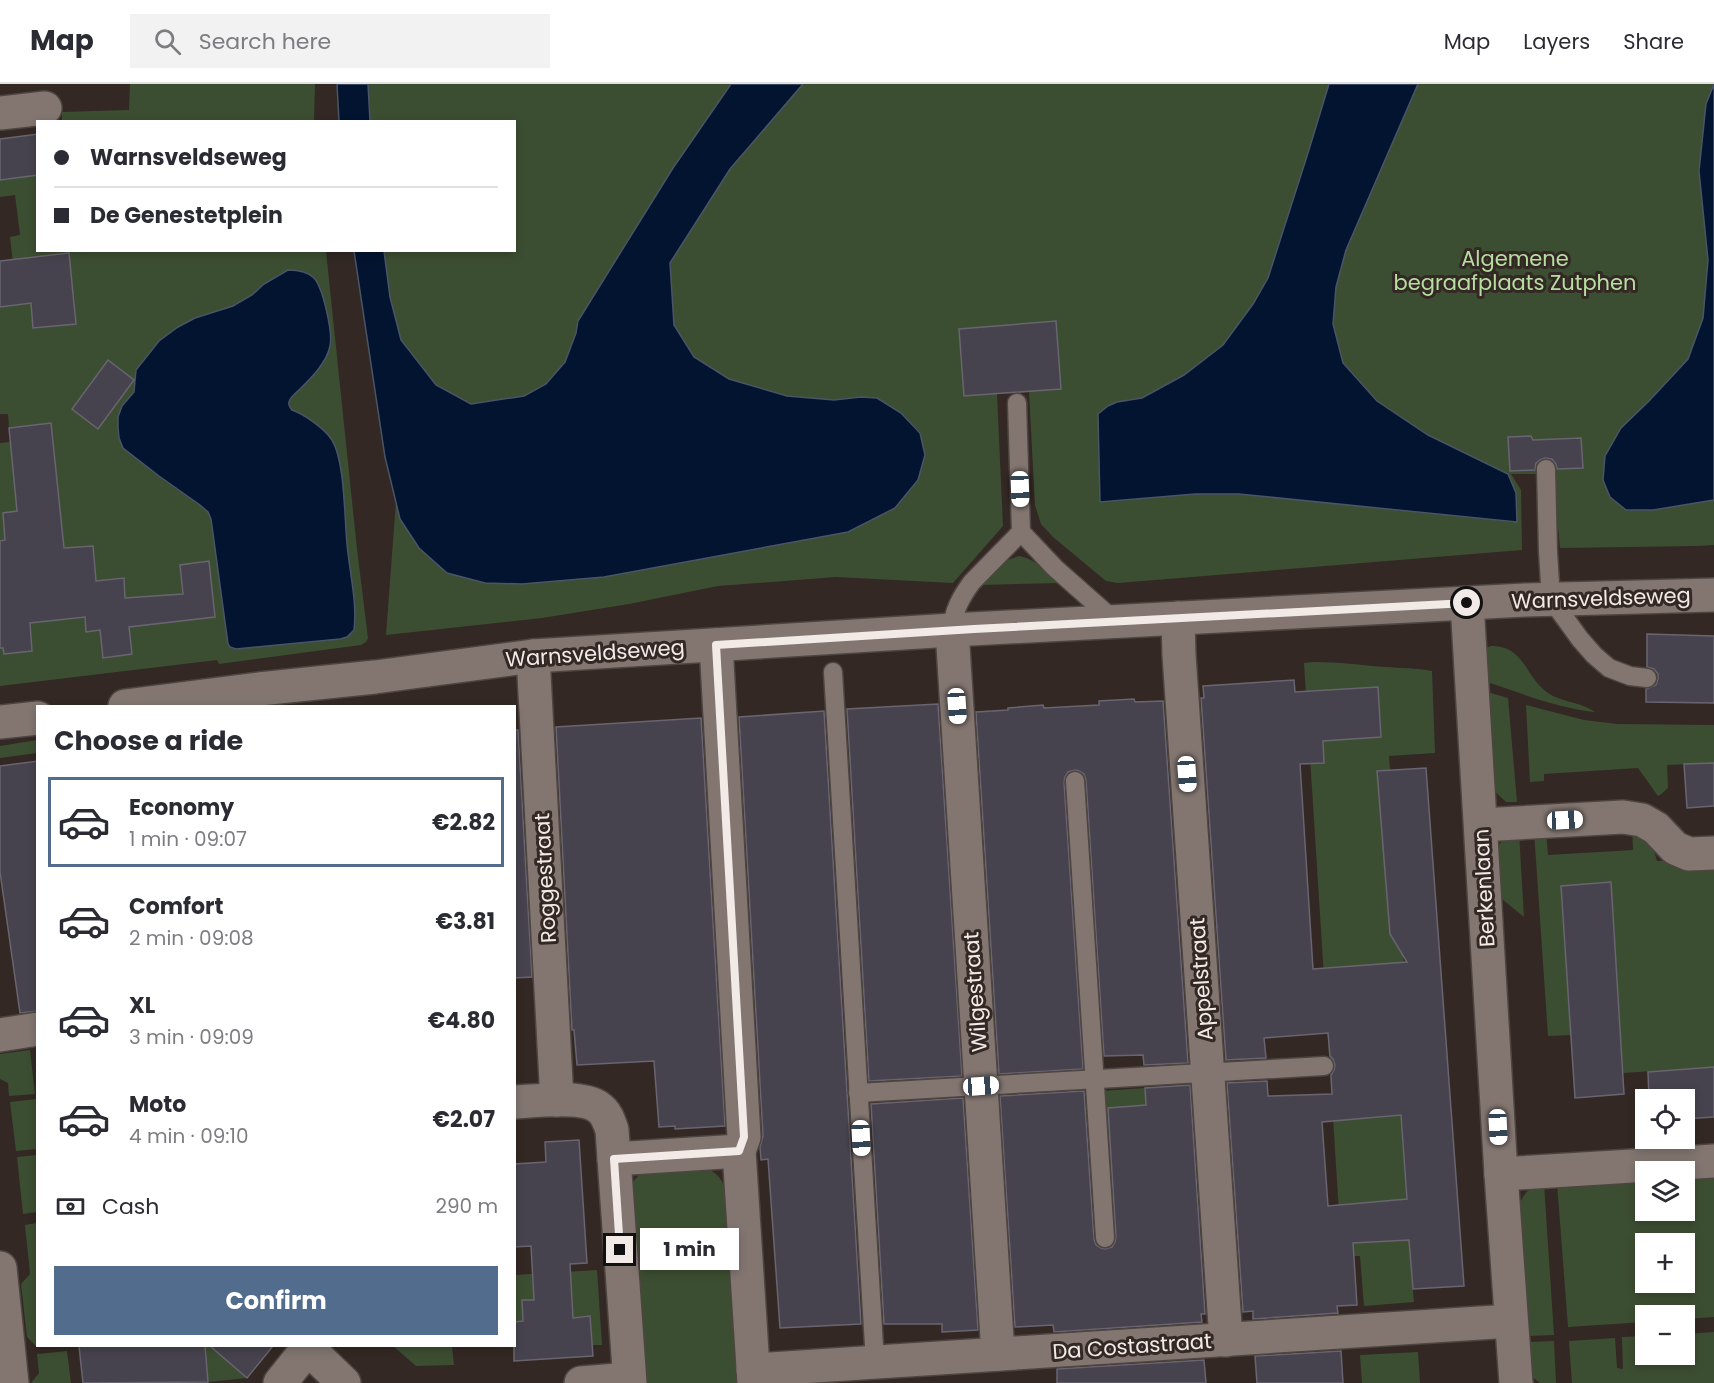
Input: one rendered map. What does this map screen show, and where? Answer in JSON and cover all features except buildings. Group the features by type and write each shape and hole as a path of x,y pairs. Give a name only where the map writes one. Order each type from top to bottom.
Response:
{"street":[{"path":"0,113 45,108"},
{"name":"Warnsveldseweg","path":"132,705 533,656 1115,621 1551,599 1714,595"},
{"name":"Berkenlaan","path":"1467,603 1501,1174 1516,1383"},
{"name":"Appelstraat","path":"1178,618 1179,667 1226,1340"},
{"name":"Wilgestraat","path":"952,630 998,1354"},
{"path":"716,645 744,1137 739,1151 754,1377"},
{"name":"Roggestraat","path":"533,656 557,1100"},
{"path":"0,722 36,718"},
{"path":"1481,825 1623,818 1642,820 1656,828 1675,848 1689,854 1714,853"},
{"path":"0,1035 36,1029"},
{"path":"516,1102 582,1100 603,1111 612,1130 629,1381 581,1383"},
{"path":"614,1159 739,1151"},
{"path":"1501,1174 1714,1161"},
{"path":"0,1268 12,1383"},
{"name":"Da Costastraat","path":"754,1377 875,1362 1511,1321"},
{"path":"280,1383 307,1351 318,1358 344,1383"}],"lane":[{"path":"1017,403 1021,532 1055,568 1115,621"},
{"path":"1546,469 1551,599 1580,639 1609,668 1630,676 1647,678"},
{"path":"952,630 956,608 966,590 1021,532"},
{"path":"833,672 875,1362"},
{"path":"1075,781 1105,1238"},
{"path":"858,1093 1324,1066"}],"green space":[{"path":"130,84 315,84 314,120 62,120 62,112 129,110"},
{"name":"Algemene begraafplaats Zutphen","path":"368,84 1713,84 1706,104 1699,171 1708,260 1703,318 1688,359 1621,428 1603,480 1610,497 1653,510 1714,500 1714,545 1560,548 1553,474 1511,474 1521,490 1522,550 1118,583 1106,581 1053,537 1041,524 1035,505 1029,392 997,394 1003,526 953,583 836,577 718,586 542,618 386,635 396,501 400,519 925,455 920,432 901,413 877,398 834,400 787,396 729,379 694,357 565,362 546,384 524,396 471,404 436,385 401,340 390,297 384,252 516,252 516,120 370,120","holes":["1223,345 1343,363 1377,401 1428,435 1516,522 1239,494 1195,494 1117,402 1142,398 1184,375"]},
{"path":"36,175 36,252 326,252 368,638 366,642 361,645 219,664 217,660 0,686 0,648 3,648 4,654 32,651 30,623 83,603 86,631 100,630 103,658 132,654 129,627 140,597 125,598 124,578 96,581 93,546 64,548 60,507 54,507 37,425 9,427 8,414 0,414 0,307 14,273 10,237 20,235 15,195 0,197 0,180","holes":["69,253 71,279 58,280 55,255","280,274 326,310 330,339 290,399 289,405 337,451 345,506 347,637 233,649 228,644 211,519 208,512 124,448 119,438 122,406 134,392 136,370 159,341 195,318 233,306 252,295","74,294 76,324 34,328 31,298","108,360 134,380 97,428 72,409","209,561 215,617 186,620 180,565"]},
{"path":"10,442 12,456 17,455 14,484 17,511 5,540 0,541 0,443"},
{"path":"1019,556 1036,563 1060,583 979,585 1005,561"},
{"path":"1491,646 1502,647 1517,655 1549,694 1595,712 1553,704 1484,681 1483,649"},
{"path":"1304,663 1432,671 1435,753 1389,756 1412,1079 1402,1136 1407,1199 1424,1269 1411,1270 1414,1302 1364,1306 1360,1256 1354,1256 1355,1265 1240,1273 1340,1228"},
{"path":"1484,691 1508,698 1517,802 1506,802 1489,786"},
{"path":"1526,705 1584,720 1617,724 1714,725 1714,763 1667,765 1668,788 1658,796 1638,768 1544,774 1544,781 1530,782"},
{"path":"36,740 36,753 0,758 0,746"},
{"path":"1632,824 1647,826 1657,861 1714,859 1714,1067 1623,1073 1611,882 1561,886 1571,1035 1548,1036 1534,831 1546,830 1548,855 1633,850"},
{"path":"1519,833 1524,917 1497,895 1497,848 1504,840"},
{"path":"30,1050 35,1094 9,1096 8,1083 0,1079 0,1054"},
{"path":"1146,1088 1156,1229 1110,1232 1101,1091"},
{"path":"36,1099 36,1149 16,1151 10,1102"},
{"path":"36,1155 36,1212 23,1214 17,1157"},
{"path":"707,1168 719,1177 725,1190 739,1383 644,1383 631,1184 639,1175 647,1171"},
{"path":"1714,1172 1714,1317 1695,1318 1695,1305 1635,1305 1635,1323 1568,1327 1557,1183 1635,1178 1635,1221 1695,1221 1695,1173"},
{"path":"1544,1184 1554,1335 1527,1336 1519,1206 1528,1191"},
{"path":"36,1223 36,1346 27,1337 21,1284 30,1274 25,1225"},
{"path":"597,1270 602,1345 592,1345 590,1316 516,1322 516,1275"},
{"path":"1714,1332 1714,1383 1572,1383 1569,1341 1615,1338 1617,1368 1623,1369 1622,1337 1635,1336 1635,1365 1695,1365 1695,1333"},
{"path":"1554,1341 1556,1383 1540,1383 1530,1375 1528,1342"},
{"path":"205,1347 220,1347 216,1351 247,1378 208,1382"},
{"path":"394,1347 452,1347 454,1365 416,1366"},
{"path":"67,1351 71,1383 31,1383 39,1373 37,1354"},
{"path":"1418,1352 1420,1383 1362,1383 1360,1355"}],"water":[{"path":"337,84 368,84 370,120 339,120"},
{"path":"731,84 803,84 730,169 670,263 674,325 694,357 729,379 787,396 834,400 877,398 901,413 920,433 925,455 918,480 895,508 848,532 604,577 522,584 485,583 447,573 419,548 400,519 385,457 354,252 384,252 390,297 401,340 436,385 471,404 524,396 546,384 565,362 578,321 673,168"},
{"path":"1329,84 1418,84 1346,250 1336,287 1333,324 1343,363 1377,401 1428,435 1508,474 1516,493 1517,522 1239,494 1195,494 1100,502 1098,414 1117,402 1142,398 1184,375 1223,345 1253,304 1268,278"},
{"path":"1714,84 1714,500 1653,510 1626,510 1610,497 1603,480 1605,456 1621,428 1688,359 1703,318 1708,260 1699,171 1706,104"},
{"path":"288,270 305,272 314,278 321,291 329,321 331,339 326,358 292,396 289,405 292,410 308,418 324,431 337,450 342,478 354,601 354,630 347,637 340,639 236,649 228,644 211,519 208,512 123,448 119,438 118,417 122,406 134,392 136,370 159,341 195,318 233,306"}],"route":[{"path":"620,1250 614,1159 739,1151 744,1137 716,645 1467,603"}]}
